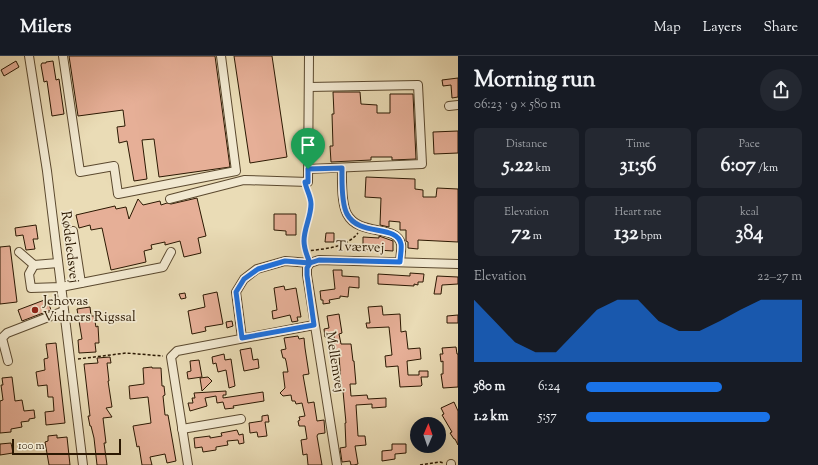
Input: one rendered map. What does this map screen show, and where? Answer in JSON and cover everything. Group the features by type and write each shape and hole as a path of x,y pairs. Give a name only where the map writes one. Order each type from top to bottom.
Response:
{"street":[{"name":"Rødeledsvej","path":"29,56 47,171 83,465"},
{"path":"63,56 80,172 114,166 118,194 236,170 221,56"},
{"path":"170,199 244,180 307,182 309,56"},
{"path":"308,169 422,164 418,85 309,87"},
{"path":"449,106 458,105"},
{"path":"342,168 344,203 347,214 355,224 370,230 392,233 397,236 401,244 400,262"},
{"path":"73,232 81,283"},
{"path":"19,252 34,265 58,263"},
{"path":"34,265 29,274 31,288 61,287 163,267 171,252"},
{"name":"Tværvej","path":"242,338 236,292 244,279 258,269 285,261 310,263 319,260 458,264"},
{"name":"Mellemvej","path":"310,263 307,268 307,275 337,465"},
{"path":"8,361 2,338 6,333 64,311"},
{"path":"188,465 171,357 177,351 314,325"},
{"path":"182,428 241,419"}],"path":[{"path":"307,182 311,201 310,215 305,233 306,251 310,263"},
{"path":"306,251 330,248 346,243 357,235 362,227"},
{"path":"70,360 126,353 171,357"},
{"path":"420,465 440,462 451,465"}],"building":[{"path":"69,56 215,56 230,167 159,177 154,139 142,140 147,179 134,181 127,141 119,143 117,127 125,126 123,110 78,116"},
{"path":"234,56 272,56 287,157 250,163"},
{"path":"16,61 19,67 4,76 1,70"},
{"path":"53,61 56,80 59,79 64,114 52,116 47,81 44,82 41,65 42,63"},
{"path":"458,78 458,97 452,98 451,85 443,86 442,80"},
{"path":"333,92 360,92 361,104 377,105 377,113 390,113 390,94 413,94 416,159 392,160 392,157 371,157 371,160 331,162 330,146 333,146 332,114 334,114"},
{"path":"458,131 458,153 434,154 433,132"},
{"path":"366,177 415,179 415,189 423,190 423,197 436,197 437,188 458,189 458,242 418,240 418,249 408,248 408,242 406,241 406,230 400,230 400,222 389,221 389,227 380,225 381,198 365,197"},
{"path":"197,198 206,236 198,238 201,253 184,257 180,241 165,245 165,242 151,245 152,249 144,251 146,262 111,270 102,228 91,230 90,225 79,228 76,215 115,206 116,209 126,207 129,219 138,199 143,205 160,201 161,205"},
{"path":"274,214 296,214 296,235 286,235 286,231 274,230"},
{"path":"36,225 38,239 33,239 35,249 26,250 23,235 16,236 15,228"},
{"path":"326,233 334,233 334,242 325,242"},
{"path":"379,236 393,241 393,251 363,249 363,237 379,238"},
{"path":"10,246 17,302 0,304 0,247"},
{"path":"333,270 342,270 342,276 359,277 359,288 349,287 348,297 340,296 340,298 329,300 330,303 323,304 320,291 335,289"},
{"path":"410,273 424,274 423,282 418,282 418,285 414,284 414,286 378,284 378,274 410,276"},
{"path":"437,276 458,277 458,284 442,285 441,294 434,294"},
{"path":"284,286 285,290 296,288 301,317 297,317 298,321 292,322 290,315 273,319 272,311 277,310 274,288"},
{"path":"217,292 223,324 205,327 206,331 192,334 188,311 205,307 203,295"},
{"path":"185,293 186,298 181,299 179,294"},
{"name":"Jehovas Vidners Rigssal","path":"47,299 51,310 22,321 18,310"},
{"path":"382,306 383,315 400,314 401,332 406,331 408,349 420,348 421,359 407,361 408,375 419,375 419,371 428,371 428,377 421,377 421,386 400,387 398,366 386,367 385,356 392,355 389,327 367,328 366,323 370,323 368,307"},
{"path":"90,307 91,316 94,316 96,327 98,326 99,343 95,343 96,352 79,353 78,340 82,339 77,309"},
{"path":"339,314 342,333 339,334 341,344 351,344 354,361 356,384 350,384 351,396 367,395 368,399 386,398 386,407 372,408 372,404 356,405 358,436 365,436 366,445 355,446 358,464 354,465 351,465 350,461 342,462 340,448 346,447 346,423 343,391 337,392 337,384 341,384 339,355 335,356 334,335 325,337 324,329 329,328 327,316"},
{"path":"458,315 458,323 447,323 447,316"},
{"path":"232,321 233,326 227,328 226,322"},
{"path":"298,336 299,339 304,338 309,374 303,375 308,403 314,402 317,421 324,420 325,433 318,434 317,436 322,465 308,465 307,454 303,455 301,440 307,439 305,426 299,426 298,421 300,420 299,417 305,416 302,403 296,404 295,401 292,401 291,395 283,396 280,393 285,388 283,372 288,372 286,361 285,358 283,358 281,350 286,349 284,338"},
{"path":"56,343 65,423 46,425 45,412 54,411 53,397 48,397 47,385 38,386 36,372 45,370 44,359 48,358 46,344"},
{"path":"456,347 458,354 458,387 443,388 441,374 443,374 443,361 441,362 440,354 443,354 442,348"},
{"path":"251,348 253,360 258,359 259,368 244,371 240,350"},
{"path":"224,354 225,360 231,359 235,386 229,388 226,370 218,372 216,363 213,364 212,357"},
{"path":"110,357 111,363 107,363 112,407 106,408 112,417 103,418 107,465 97,465 94,438 88,416 90,416 84,364 98,363 97,358"},
{"path":"199,360 202,377 188,379 187,372 191,371 190,361"},
{"path":"143,368 161,368 162,386 164,386 165,395 163,396 165,415 168,415 176,461 167,463 165,454 150,457 152,465 142,465 139,446 137,447 133,426 151,423 148,397 130,399 129,386 144,384"},
{"path":"12,377 15,401 22,400 24,411 34,410 35,418 29,419 29,421 21,422 22,427 11,429 11,432 0,433 0,401 3,400 1,385 3,385 2,378"},
{"path":"208,377 212,381 202,391 200,378"},
{"path":"226,391 226,395 223,395 223,398 263,392 264,401 233,406 234,408 225,409 223,402 217,403 216,396 205,398 207,406 190,411 188,403 193,403 192,398 195,398 194,393"},
{"path":"454,402 458,411 458,445 450,433 452,432 446,422 446,417 443,417 442,415 444,414 441,408"},
{"path":"268,415 269,422 265,422 267,436 258,437 257,432 250,433 249,423 262,421 262,416"},
{"path":"237,430 239,435 243,434 244,443 239,444 238,440 227,441 228,445 216,447 216,450 203,452 202,447 195,448 194,438 222,436 221,433"},
{"path":"57,435 57,438 67,437 70,465 49,465 45,442 48,441 48,436"},
{"path":"11,443 13,453 0,455 0,444"},
{"path":"392,444 406,444 406,453 395,454 395,459 382,461 382,451 392,450"}],"place":[{"name":"Jehovas Vidners Rigssal","path":"35,310"}],"route":[{"path":"308,169 308,182 305,182 311,201 310,215 304,242 310,263 285,261 258,269 244,279 236,292 242,338 314,325 307,275 307,268 310,263 314,261 400,262 401,244 397,236 392,233 370,230 355,224 347,214 344,203 342,168 308,169"}]}
